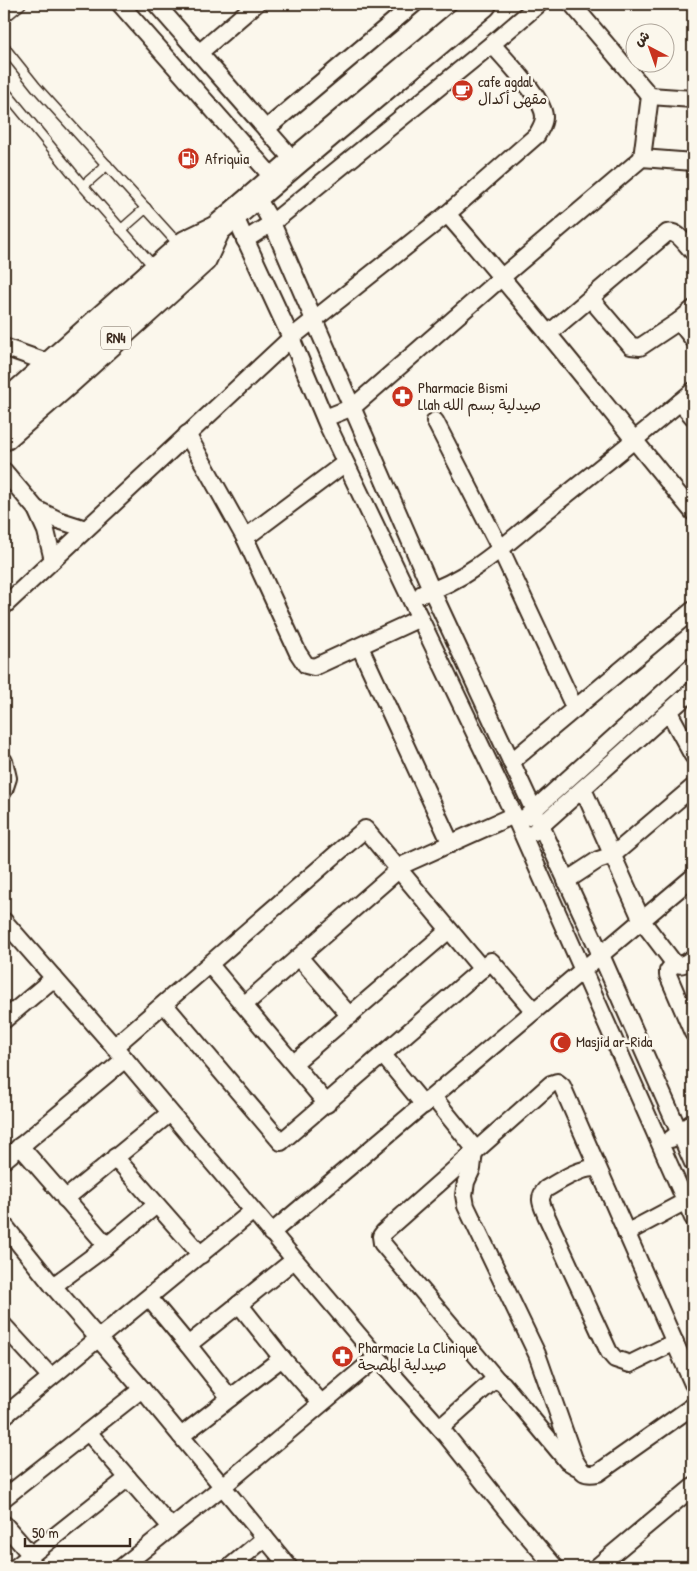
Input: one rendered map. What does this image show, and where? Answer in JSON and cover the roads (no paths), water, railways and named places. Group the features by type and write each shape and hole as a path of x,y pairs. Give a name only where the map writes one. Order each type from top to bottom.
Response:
{"main road":[{"name":"RN4","path":"4,437 60,373 157,270 186,244 226,222 483,4"},
{"name":"RN4","path":"4,406 60,373 203,259 226,222"}],"street":[{"path":"120,4 265,188 272,223 432,591 601,955 693,1163"},
{"path":"156,4 295,162"},
{"path":"199,53 256,4"},
{"path":"266,129 414,4"},
{"path":"244,240 272,223 539,4"},
{"path":"572,4 650,96 693,98"},
{"path":"4,606 291,338 447,214 537,135 542,126 543,111 537,98 492,44"},
{"path":"325,418 353,407 502,276 642,158 650,96"},
{"path":"642,158 693,162"},
{"path":"447,214 502,276 693,512"},
{"path":"226,222 244,240 291,338 346,463 516,820 691,1213 626,1233"},
{"path":"548,334 667,233 676,234 693,252"},
{"path":"591,298 631,346 634,347 640,347 679,321 693,309"},
{"path":"679,321 693,339"},
{"path":"4,347 60,373"},
{"path":"410,598 432,591 464,576 634,441 693,391"},
{"path":"680,402 693,417"},
{"path":"435,421 500,548 575,708"},
{"path":"187,434 245,538 298,653 306,665 314,667 420,618"},
{"path":"245,538 346,463"},
{"path":"4,471 36,509 46,531 53,560"},
{"path":"36,509 58,520 86,529"},
{"path":"512,762 693,610"},
{"path":"360,647 451,844"},
{"path":"244,1005 405,864 534,811 693,666"},
{"path":"525,840 693,690"},
{"path":"669,712 693,756"},
{"path":"4,761 8,771 8,778 4,790"},
{"path":"566,880 598,860 613,855 693,787"},
{"path":"582,789 642,921 674,963 685,964 693,958"},
{"path":"4,1160 120,1053 164,1004 365,829 482,969"},
{"path":"272,1233 693,877"},
{"path":"4,921 120,1053 294,1260 440,1428 510,1515 555,1567"},
{"path":"294,1063 449,930"},
{"path":"299,957 350,1016"},
{"path":"164,1004 281,1142 491,961 534,1011"},
{"path":"674,963 668,971 668,975 693,1033"},
{"path":"210,965 294,1063 326,1104"},
{"path":"4,1020 54,978"},
{"path":"382,1055 472,1144 474,1151 472,1169 466,1182 464,1195 466,1206 537,1354 574,1459 583,1473 589,1475 598,1473 693,1406"},
{"path":"579,1468 567,1461 503,1384 497,1380 382,1243 381,1236 474,1151 552,1084 557,1082 562,1086 693,1384"},
{"path":"65,1199 170,1113"},
{"path":"661,1145 679,1134 693,1122"},
{"path":"20,1146 107,1246"},
{"path":"116,1157 156,1205 201,1254"},
{"path":"597,1169 582,1170 541,1193 540,1199 546,1215 609,1352 615,1359 630,1364 675,1342"},
{"path":"53,1286 107,1246 156,1205"},
{"path":"4,1416 253,1211"},
{"path":"7,1236 142,1388 289,1567"},
{"path":"188,1345 294,1260"},
{"path":"149,1298 230,1398"},
{"path":"239,1304 321,1403"},
{"path":"4,1325 50,1377"},
{"path":"122,1567 377,1357"},
{"path":"181,1436 282,1358"},
{"path":"440,1428 492,1380 497,1380"},
{"path":"4,1498 142,1388"},
{"path":"88,1432 171,1527"},
{"path":"16,1567 128,1478"},
{"path":"597,1567 693,1487"},
{"path":"610,1567 693,1498"},
{"path":"4,1524 31,1555"},
{"path":"230,1567 265,1538"}],"lane":[{"path":"5,14 21,4"},
{"path":"4,47 36,87 182,248"},
{"path":"4,90 83,186 157,270"},
{"path":"83,186 107,165"},
{"path":"121,230 146,208"}],"place":[{"name":"cafe agdal مقهى أكدال","path":"462,91"},
{"name":"Afriquia","path":"189,159"},
{"name":"Pharmacie Bismi Llah صيدلية بسم الله","path":"402,397"},
{"name":"Masjid ar-Rida","path":"560,1042"},
{"name":"Pharmacie La Clinique صيدلية المصحة","path":"342,1357"}]}
